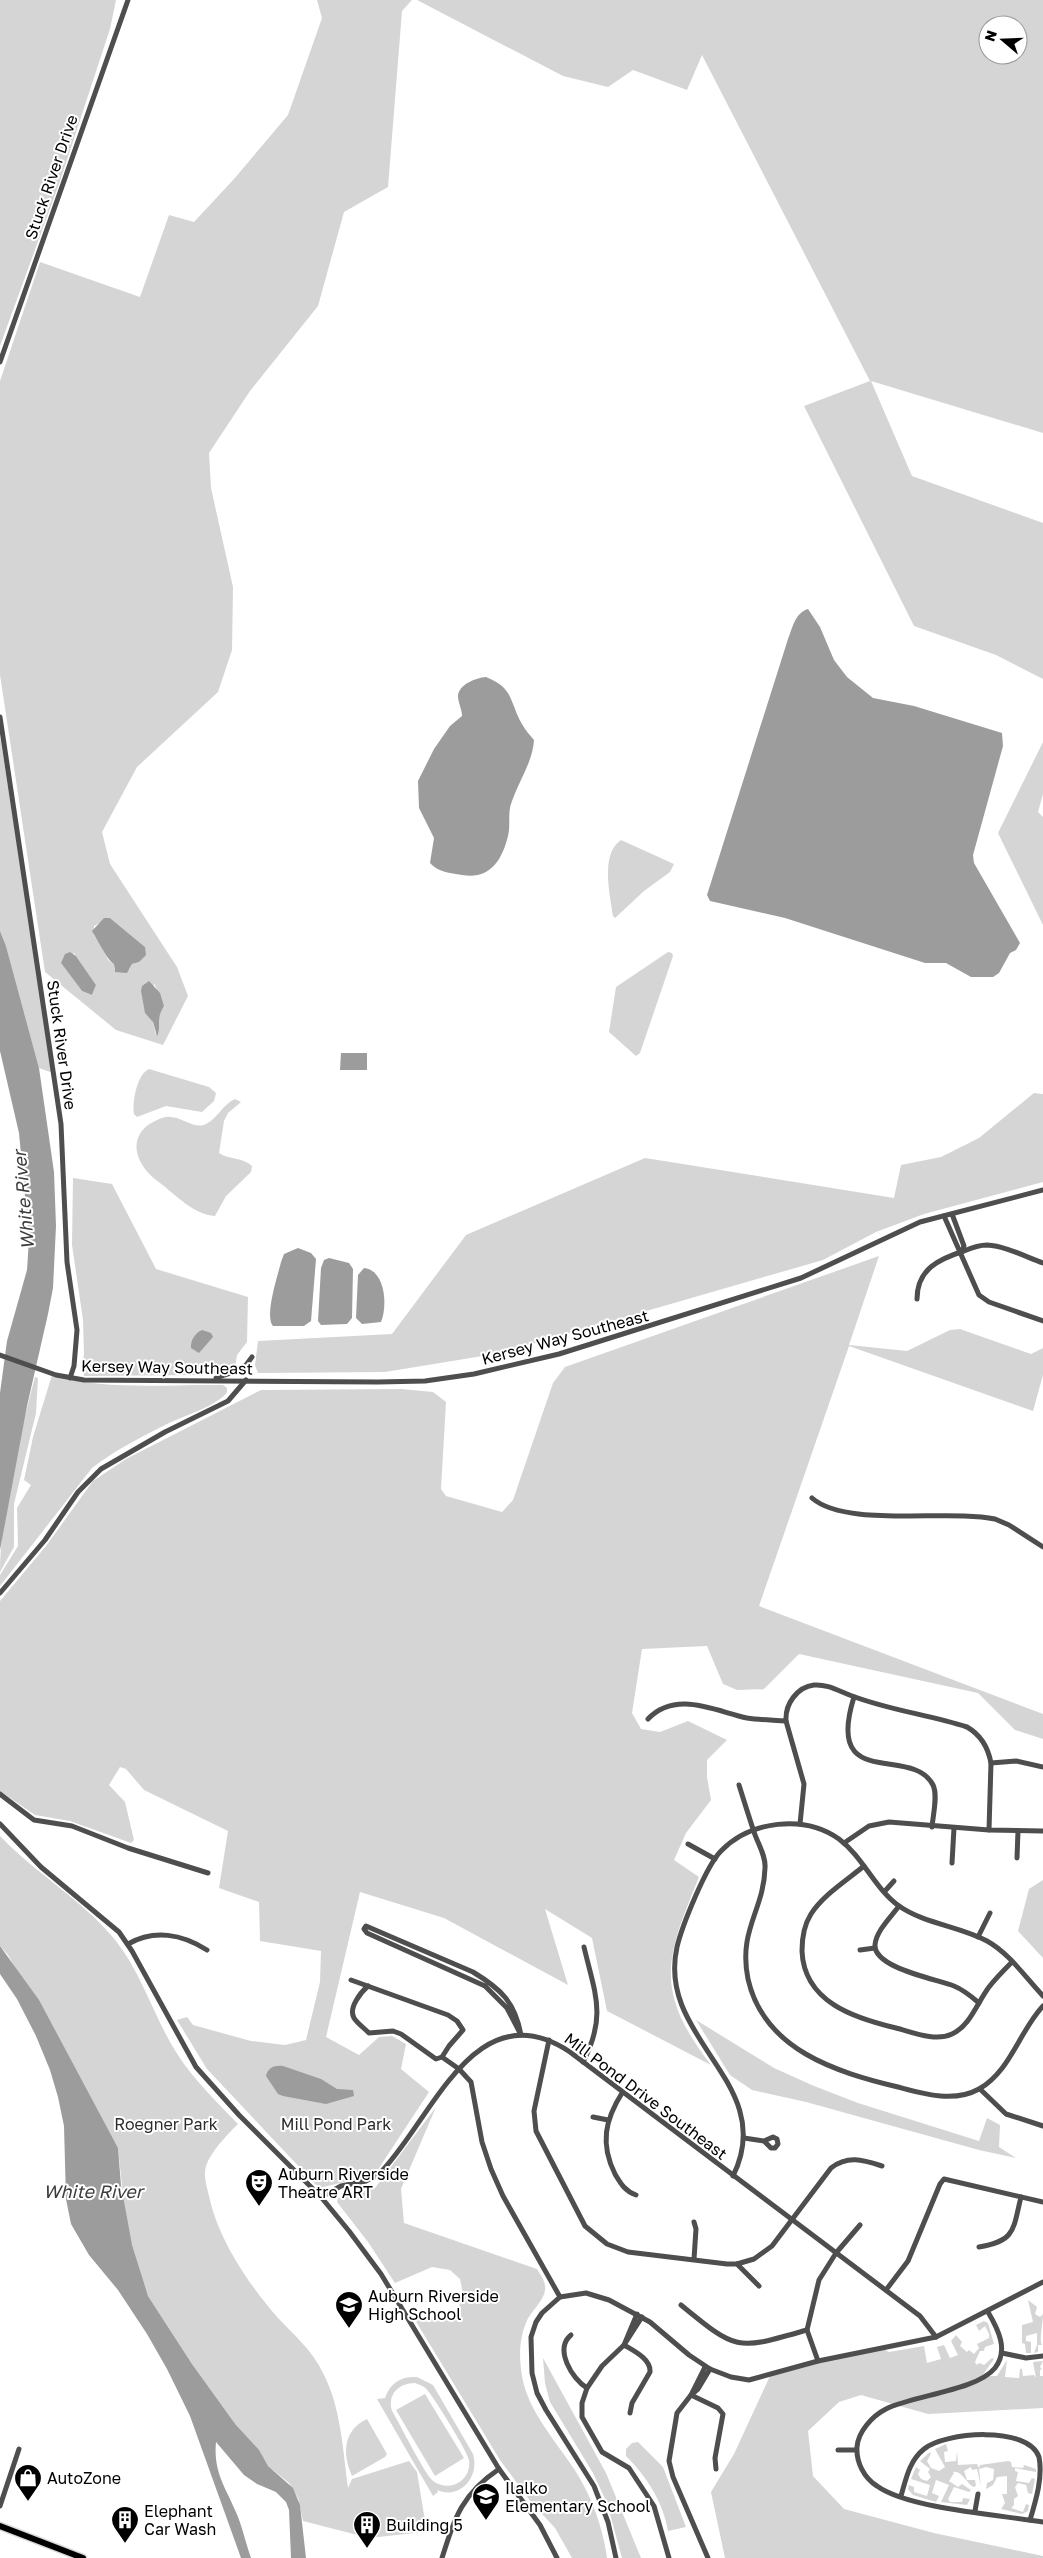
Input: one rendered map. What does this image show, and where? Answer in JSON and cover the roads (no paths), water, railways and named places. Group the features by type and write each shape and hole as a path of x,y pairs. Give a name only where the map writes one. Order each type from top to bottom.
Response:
{"main road":[{"path":"0,2526 83,2558"}],"street":[{"name":"Stuck River Drive","path":"0,362 128,0"},
{"name":"Stuck River Drive","path":"0,717 61,1124 66,1256 77,1330 74,1366 70,1378"},
{"name":"Kersey Way Southeast","path":"0,1355 56,1375 70,1378 378,1382 425,1381 474,1374 559,1354 623,1335 793,1280 819,1270 920,1222 1043,1190"},
{"path":"952,1214 964,1246 961,1252"},
{"path":"944,1216 979,1295 984,1299 1043,1321"},
{"path":"917,1299 917,1288 927,1268 961,1252 985,1245 1043,1263"},
{"path":"206,1380 236,1373 243,1369 252,1357"},
{"path":"0,1593 45,1540 78,1492 101,1469 172,1428 228,1401 246,1380"},
{"path":"812,1498 829,1509 853,1514 995,1519 1009,1525 1043,1547"},
{"path":"800,1824 804,1784 786,1721 789,1703 794,1696 810,1686 825,1686 886,1708 967,1727 975,1732 984,1742 991,1763 989,1830"},
{"path":"854,1697 846,1726 852,1746 865,1759 914,1770 930,1780 935,1792 932,1827"},
{"path":"648,1718 658,1711 694,1703 748,1718 786,1721"},
{"path":"991,1763 1016,1761 1043,1767"},
{"path":"739,1785 765,1866 762,1888 748,1930 746,1963 755,1999 781,2036 818,2062 869,2080 939,2096 959,2096 980,2089 1005,2063 1043,2006"},
{"path":"0,1794 34,1820 72,1826 128,1848 208,1873"},
{"path":"844,1843 863,1830 878,1824 900,1822 932,1827 1043,1831"},
{"path":"0,1824 41,1867 109,1922 128,1944 196,2067 239,2115 321,2197 381,2274 499,2469 540,2526 557,2558"},
{"path":"733,2176 740,2162 744,2138 741,2113 730,2084 691,2028 676,1988 675,1963 681,1934 715,1859 728,1845 753,1830 776,1825 800,1824 821,1830 844,1843 899,1906 918,1916 978,1937 995,1946 1043,1996"},
{"path":"952,1863 954,1828"},
{"path":"1017,1858 1018,1830"},
{"path":"688,1844 715,1859"},
{"path":"864,1866 821,1902 806,1922 802,1939 802,1956 808,1976 818,1992 837,2008 864,2020 941,2037 958,2031 965,2024 988,1988 1012,1962"},
{"path":"885,1892 894,1881"},
{"path":"899,1906 878,1937 875,1948 877,1954 888,1964 958,1988 979,2003"},
{"path":"978,1937 990,1913"},
{"path":"365,1927 473,1972 488,1981 511,2004 518,2018 521,2035 507,2008 485,1986 367,1933 364,1931 365,1927"},
{"path":"128,1944 147,1936 164,1934 187,1939 207,1950"},
{"path":"583,2062 595,2033 598,2008 584,1947"},
{"path":"860,1950 875,1948"},
{"path":"351,1980 368,1986 448,2015 457,2021 463,2030 448,2046 442,2057 436,2059 401,2034 393,2031 369,2033 354,2018 352,2013 359,1994 368,1986"},
{"name":"Mill Pond Drive Southeast","path":"321,2197 341,2186 366,2181 379,2174 446,2082 476,2053 496,2041 521,2035 549,2040 583,2062 920,2316 936,2336"},
{"path":"549,2040 536,2098 534,2122 538,2139 580,2219 594,2235 618,2249 737,2264 764,2254 831,2168 838,2162 861,2160 882,2166"},
{"path":"442,2057 459,2069 473,2088 482,2142 503,2196 560,2297"},
{"path":"980,2089 1006,2114 1043,2126"},
{"path":"622,2093 608,2120 605,2138 609,2159 624,2189 636,2195"},
{"path":"594,2116 608,2120"},
{"path":"744,2138 764,2141"},
{"path":"886,2290 908,2261 940,2184 944,2179 1043,2202"},
{"path":"980,2247 998,2244 1007,2238 1015,2223 1021,2197"},
{"path":"694,2222 696,2229 694,2259"},
{"path":"818,2361 807,2330 819,2280 836,2253 860,2225"},
{"path":"737,2264 759,2286"},
{"path":"615,2558 608,2522 594,2486 546,2410 537,2393 532,2373 531,2337 536,2322 542,2313 560,2297 578,2293 596,2295 639,2316 707,2368 731,2377 749,2380 818,2361 936,2336 988,2312 1043,2282"},
{"path":"681,2305 720,2337 739,2344 761,2343 807,2330"},
{"path":"988,2312 998,2333 1002,2353 993,2370 983,2378 894,2405 877,2414 860,2437 856,2450 858,2461 869,2480 887,2492 927,2504 1043,2522"},
{"path":"639,2316 624,2345 602,2366 587,2388 581,2411 584,2422 604,2454 620,2460 629,2468 654,2506 669,2558"},
{"path":"571,2335 566,2339 563,2350 573,2377 587,2388"},
{"path":"624,2345 648,2362 650,2368 632,2403 630,2413"},
{"path":"1002,2353 1026,2358 1043,2356"},
{"path":"707,2368 692,2396 677,2413 669,2461 673,2477 708,2558"},
{"path":"692,2396 718,2408 723,2414 715,2458 716,2470"},
{"path":"901,2496 909,2469 916,2456 930,2445 944,2438 1009,2436 1039,2451 1041,2473 1030,2520"},
{"path":"0,2506 19,2449"},
{"path":"838,2450 856,2450"},
{"path":"442,2558 458,2512 465,2499 477,2485 499,2469"},
{"path":"975,2511 978,2494"}],"water":[{"path":"808,609 820,627 834,660 847,677 873,698 914,706 1002,733 1003,746 973,855 974,863 1020,943 1016,950 1010,953 999,973 993,977 971,977 946,963 925,963 785,918 710,901 707,895 788,639 797,617"},
{"path":"486,677 502,686 510,696 523,726 534,740 528,763 511,805 509,832 502,853 493,867 480,875 471,876 449,873 440,870 430,863 434,838 419,808 418,781 434,749 450,726 462,716 458,696 461,688 473,680"},
{"path":"104,918 110,918 145,947 146,955 139,962 132,964 127,973 115,972 114,964 105,954 92,931"},
{"name":"White River","path":"0,931 6,946 39,1068 54,1172 56,1226 53,1288 27,1406 0,1550 0,1393 7,1341 27,1270 29,1239 19,1133 0,1051"},
{"path":"70,952 76,956 96,985 92,995 82,991 61,963 65,954"},
{"path":"149,981 160,993 164,1006 159,1019 157,1036 153,1022 145,1013 141,991 142,986"},
{"path":"341,1053 367,1053 367,1070 340,1070"},
{"path":"298,1248 311,1253 316,1259 311,1321 304,1326 273,1326 270,1314 271,1305 281,1262 284,1254"},
{"path":"329,1258 349,1263 353,1269 352,1318 347,1324 321,1325 318,1321 321,1268 324,1260"},
{"path":"364,1268 371,1270 376,1275 383,1289 384,1307 381,1322 362,1324 356,1318 358,1275"},
{"path":"202,1330 211,1333 213,1337 199,1353 191,1348 191,1345 195,1335"},
{"name":"White River","path":"0,1946 39,2000 118,2148 121,2185 132,2245 148,2296 192,2364 236,2425 259,2450 268,2466 293,2488 300,2505 306,2558 291,2558 289,2510 286,2502 276,2492 257,2484 244,2475 216,2442 219,2472 238,2517 251,2558 241,2558 190,2416 167,2369 118,2290 89,2255 71,2224 66,2199 64,2126 58,2097 50,2070 36,2036 17,1999 0,1974"},
{"path":"283,2066 321,2079 337,2089 353,2090 354,2096 326,2104 278,2094 266,2076 268,2070 272,2067"}],"place":[{"name":"Auburn Riverside Theatre ART","path":"259,2207"},
{"name":"Auburn Riverside High School","path":"349,2329"},
{"name":"AutoZone","path":"28,2502"},
{"name":"Ilalko Elementary School","path":"486,2521"},
{"name":"Elephant Car Wash","path":"125,2544"},
{"name":"Building 5","path":"367,2549"}],"park label":[{"name":"Roegner Park","path":"166,2124"},
{"name":"Mill Pond Park","path":"336,2124"}]}
